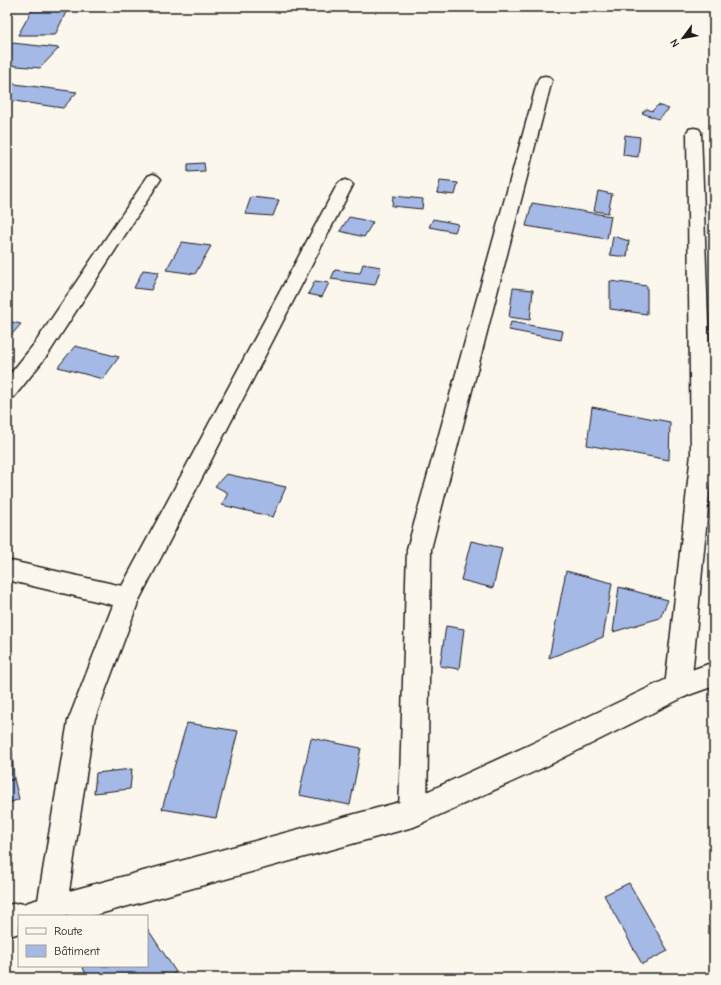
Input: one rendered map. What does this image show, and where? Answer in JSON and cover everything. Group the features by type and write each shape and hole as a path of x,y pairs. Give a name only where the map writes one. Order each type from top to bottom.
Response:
{"street":[{"path":"413,813 419,549 545,80"},
{"path":"678,687 702,454 694,132"},
{"path":"7,392 42,348 153,179"},
{"path":"345,185 128,598 81,721 42,914 413,813 539,755 678,687 714,674"},
{"path":"7,570 128,598"},
{"path":"7,921 18,918"}],"building":[{"path":"32,10 67,10 55,35 18,35"},
{"path":"12,43 59,48 40,68 7,65 7,48"},
{"path":"7,83 77,92 63,108 7,100"},
{"path":"658,105 669,109 658,119 642,113 647,109 652,111"},
{"path":"625,135 640,137 638,157 623,155"},
{"path":"204,163 205,171 188,172 188,164"},
{"path":"440,181 458,183 455,195 437,193"},
{"path":"598,191 612,194 608,213 594,211"},
{"path":"393,196 423,199 422,209 392,206"},
{"path":"251,197 279,200 273,216 245,214"},
{"path":"532,203 611,216 607,239 526,226"},
{"path":"349,217 373,222 364,237 340,231"},
{"path":"433,219 458,224 455,232 429,227"},
{"path":"613,236 629,241 627,257 610,255"},
{"path":"182,242 211,246 195,274 166,270"},
{"path":"363,264 381,267 375,285 331,279 335,270 360,273"},
{"path":"143,270 159,272 151,290 134,288"},
{"path":"315,281 329,283 322,297 308,294"},
{"path":"610,281 647,286 647,314 610,309"},
{"path":"513,288 533,290 530,320 509,317"},
{"path":"7,321 21,324 7,340"},
{"path":"511,322 563,331 561,340 509,330"},
{"path":"75,346 119,357 103,379 58,367"},
{"path":"592,407 670,422 669,460 587,445"},
{"path":"226,474 286,487 273,517 222,505 228,493 215,486"},
{"path":"471,541 502,548 493,588 461,580"},
{"path":"566,571 612,583 603,637 549,658"},
{"path":"619,587 668,600 660,618 613,632"},
{"path":"446,626 464,629 459,669 440,666"},
{"path":"187,723 238,731 216,818 162,809"},
{"path":"311,738 361,748 350,805 299,795"},
{"path":"12,750 14,779 7,781 7,751"},
{"path":"132,769 130,789 94,793 96,773"},
{"path":"14,779 19,799 7,804 7,782"},
{"path":"629,883 668,951 642,964 604,895"},
{"path":"148,930 176,972 169,978 88,978 82,967 148,967"}]}
